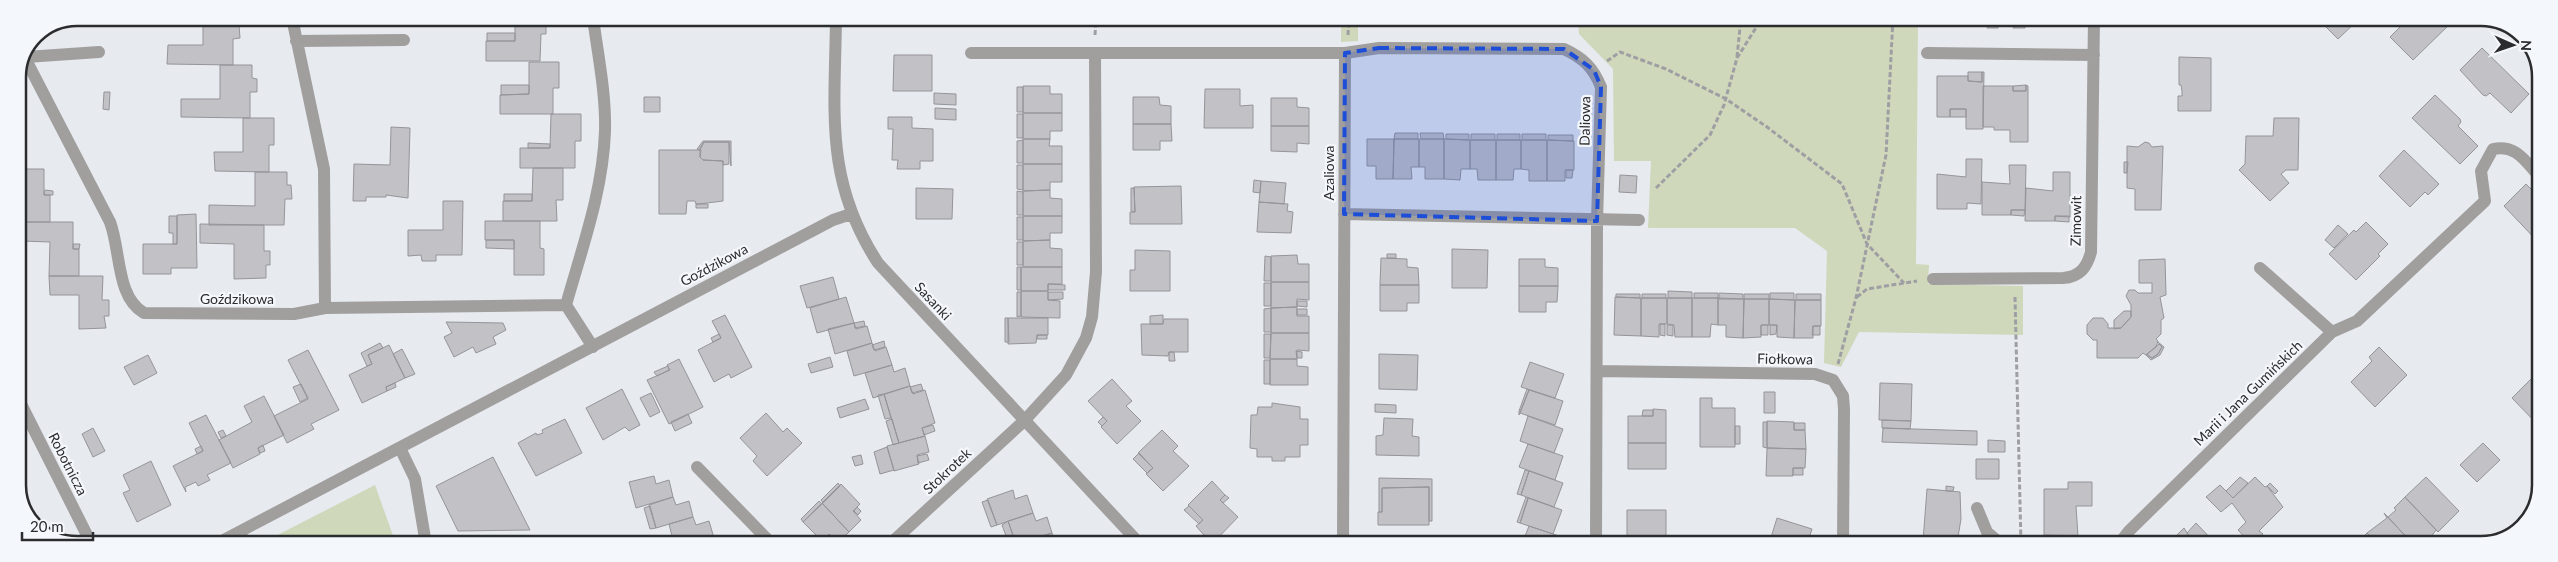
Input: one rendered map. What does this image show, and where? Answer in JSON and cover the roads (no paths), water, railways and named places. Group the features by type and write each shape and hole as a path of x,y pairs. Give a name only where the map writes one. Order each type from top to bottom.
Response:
{"street":[{"path":"293,26 324,169 325,308"},
{"path":"593,26 604,102 605,130 602,170 598,193 566,305 593,347"},
{"name":"Sasanki","path":"836,26 835,137 838,165 851,214 878,263 1132,536"},
{"name":"Zimowit","path":"1934,279 2071,278 2078,274 2088,260 2091,252 2094,26"},
{"path":"296,41 404,40"},
{"name":"Daliowa","path":"1345,53 1379,48 1564,49 1581,57 1594,70 1601,87 1598,220 1596,536"},
{"path":"30,58 99,52"},
{"path":"1024,421 1070,369 1086,338 1092,317 1096,272 1095,53"},
{"path":"971,54 1345,53"},
{"name":"Azaliowa","path":"1342,536 1345,53"},
{"path":"1928,53 2094,55"},
{"name":"Goździkowa","path":"28,63 110,222 118,246 126,295 136,308 153,314 294,314 325,308 566,305"},
{"path":"2260,268 2332,332 2357,321 2485,201 2482,171 2492,149 2504,147 2514,150 2532,169"},
{"name":"Goździkowa","path":"246,536 400,448 833,220 851,214"},
{"path":"1344,214 1639,220"},
{"name":"Marii i Jana Gumińskich","path":"2125,536 2332,332"},
{"name":"Fiołkowa","path":"1597,371 1815,374 1833,380 1841,392 1844,409 1843,536"},
{"name":"Robotnicza","path":"26,414 87,536"},
{"name":"Stokrotek","path":"899,536 1024,421"},
{"path":"400,448 415,479 425,536"},
{"path":"698,467 764,536"},
{"path":"1976,508 1987,532 1992,536"}]}
